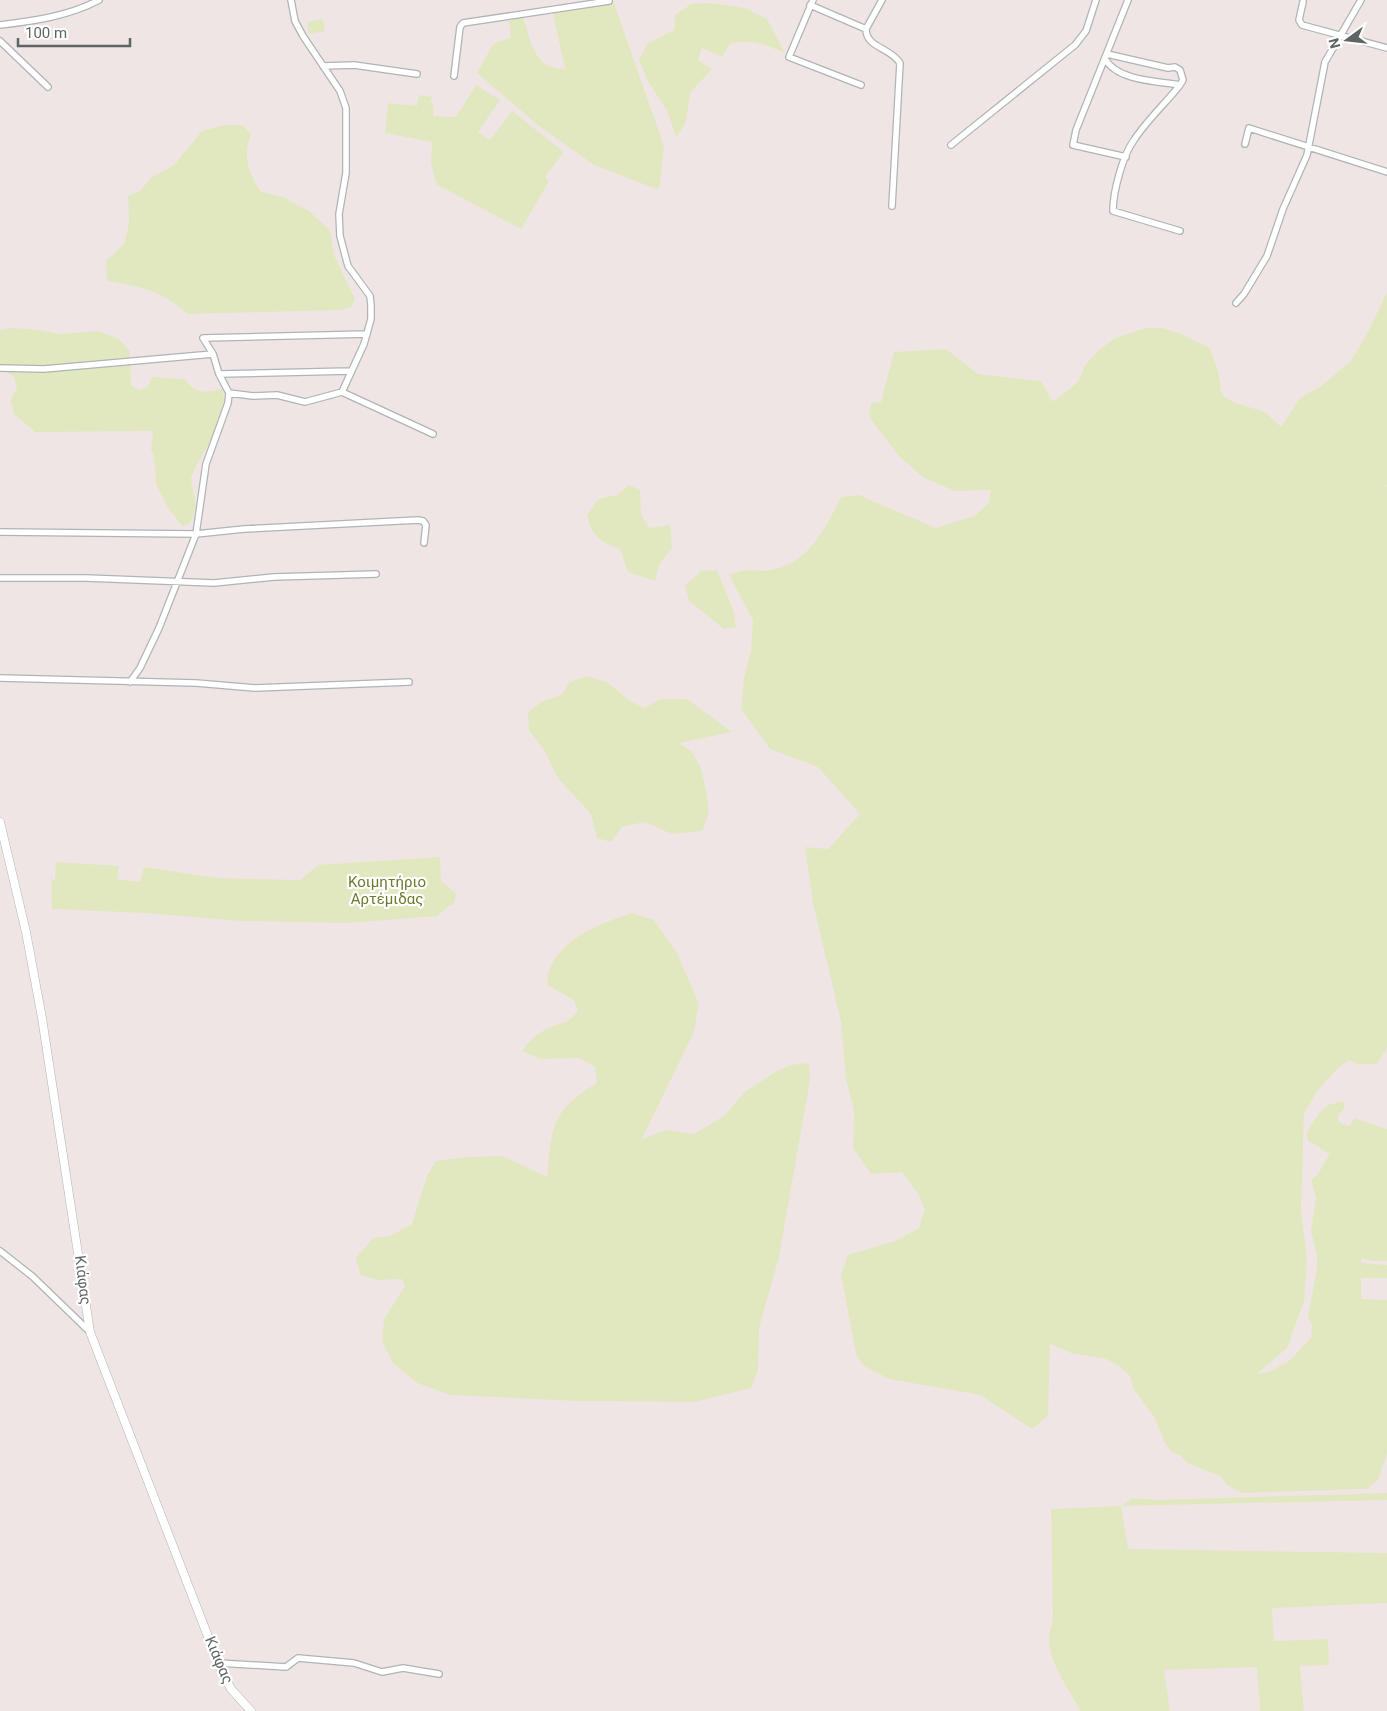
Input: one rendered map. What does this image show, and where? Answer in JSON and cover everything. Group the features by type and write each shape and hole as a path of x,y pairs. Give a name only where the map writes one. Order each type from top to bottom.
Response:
{"street":[{"path":"0,25 42,19 80,9 99,0"},
{"path":"291,0 299,28 340,91 346,108 346,172 339,225 343,254 348,266 370,296 371,319 367,334 342,392"},
{"path":"454,76 460,28 463,23 609,0"},
{"path":"882,0 866,29 866,34 872,43 891,53 900,63 892,206"},
{"path":"951,145 1075,45 1086,31 1096,0"},
{"path":"1126,157 1073,145 1128,0"},
{"path":"1236,303 1244,294 1266,256 1309,147 1320,98 1322,71 1361,0"},
{"path":"1303,2 1300,23 1387,48"},
{"path":"861,85 790,59 789,52 812,3 866,29"},
{"path":"0,41 48,86"},
{"path":"1106,56 1168,68 1175,67 1180,70 1183,80 1180,85 1134,140 1126,157 1116,188 1113,211 1180,231"},
{"path":"1106,56 1113,70 1124,75 1180,85"},
{"path":"323,66 354,64 417,74"},
{"path":"1245,144 1249,128 1387,172"},
{"path":"130,682 140,668 178,582 196,534 206,464 220,427 229,392 219,374 213,354 203,338 367,334"},
{"path":"0,368 44,369 213,354"},
{"path":"219,374 350,371"},
{"path":"229,392 253,396 277,395 305,402 342,392 433,434"},
{"path":"0,532 196,534 244,529 418,520 423,521 426,526 424,543"},
{"path":"0,578 86,578 214,583 274,577 376,574"},
{"path":"0,678 196,683 255,688 408,682"},
{"name":"Κιάφας","path":"0,822 34,975 90,1332 218,1662 231,1689 251,1711"},
{"path":"0,1251 32,1276 90,1332"},
{"path":"218,1662 286,1667 298,1658 354,1663 382,1672 403,1668 439,1674"}],"green space":[{"path":"614,3 664,146 660,186 656,189 594,165 539,126 477,73 493,44 511,38 509,20 523,17 535,52 540,59 546,65 565,69 553,13"},
{"path":"711,3 745,8 767,19 785,53 752,42 730,44 722,57 702,48 698,60 712,69 690,93 686,122 676,137 667,110 649,83 639,60 647,44 674,30 675,15 691,4"},
{"path":"323,19 325,31 309,34 307,22"},
{"path":"476,85 500,100 478,132 490,140 512,111 564,152 545,177 549,181 521,229 436,184 431,163 432,142 385,133 388,103 417,106 419,95 434,97 430,100 434,106 433,116 456,117"},
{"path":"224,125 242,125 251,134 247,150 248,164 261,192 283,197 309,211 330,230 334,255 355,299 351,307 341,310 188,314 178,306 150,291 131,285 107,281 106,261 124,244 129,224 128,196 139,192 151,178 174,165 202,131"},
{"path":"1387,292 1387,485 1383,485 1387,486 1387,1047 1377,1064 1357,1064 1349,1060 1338,1068 1317,1091 1304,1114 1301,1210 1307,1260 1304,1301 1287,1348 1257,1374 1269,1372 1289,1361 1311,1338 1312,1325 1308,1317 1317,1268 1317,1255 1311,1231 1316,1198 1311,1180 1318,1174 1330,1153 1309,1142 1306,1133 1319,1113 1328,1105 1343,1101 1345,1108 1338,1115 1338,1120 1341,1124 1350,1126 1354,1118 1387,1129 1387,1261 1372,1261 1362,1258 1361,1263 1387,1265 1387,1278 1361,1278 1361,1299 1387,1300 1387,1453 1378,1480 1367,1489 1242,1493 1227,1485 1220,1476 1187,1463 1181,1456 1173,1453 1166,1445 1153,1415 1133,1388 1130,1376 1119,1366 1106,1359 1071,1353 1050,1344 1048,1416 1032,1429 980,1395 889,1379 864,1366 856,1354 841,1274 848,1255 895,1241 919,1228 925,1210 917,1192 902,1172 871,1174 853,1148 854,1112 846,1079 841,1022 813,903 805,847 828,849 860,814 818,767 770,749 741,709 744,678 751,650 753,620 729,575 746,570 771,570 796,560 806,552 822,532 841,497 859,495 936,528 974,516 989,503 991,490 955,491 924,478 899,456 872,421 869,415 871,403 881,402 894,352 946,349 978,374 1041,381 1053,402 1079,381 1085,365 1099,350 1115,338 1146,328 1163,328 1181,334 1210,348 1218,371 1222,395 1233,402 1265,412 1281,427 1300,398 1321,386 1351,361 1369,330"},
{"path":"12,328 60,334 98,331 119,339 130,351 131,386 140,390 147,388 152,377 184,379 201,391 222,389 224,400 220,423 191,478 195,504 190,524 182,526 167,506 156,484 154,456 151,450 153,431 35,432 15,415 10,401 17,388 14,377 0,368 0,330"},
{"path":"629,485 640,490 641,514 649,528 670,525 672,548 659,565 655,581 628,572 620,549 598,538 592,529 587,515 598,499 617,495"},
{"path":"717,570 734,612 736,627 724,629 689,601 685,585 701,571"},
{"path":"587,676 608,683 630,701 644,708 661,699 687,699 732,732 679,743 692,752 701,768 709,813 702,831 672,834 644,822 622,827 611,842 597,838 591,814 557,777 543,748 529,731 528,712 543,701 561,695 570,682"},
{"name":"Κοιμητήριο Αρτέμιδας","path":"440,857 441,880 456,894 453,905 450,905 437,916 347,923 240,921 145,913 52,909 51,879 55,880 56,862 119,866 117,879 140,882 144,867 217,878 300,880 318,865"},
{"path":"632,913 654,920 677,953 699,1004 694,1032 642,1139 666,1130 694,1134 724,1116 746,1091 777,1071 790,1065 809,1063 810,1080 779,1257 759,1328 758,1370 751,1388 695,1402 577,1401 450,1395 417,1383 393,1363 382,1341 384,1319 405,1286 402,1279 378,1280 360,1275 356,1258 373,1238 390,1236 412,1224 427,1176 436,1161 466,1157 503,1156 547,1177 550,1145 557,1121 570,1102 597,1083 595,1067 579,1058 540,1059 522,1051 530,1041 543,1031 567,1021 578,1011 574,1000 547,985 550,970 556,958 577,937 605,923"},
{"path":"1387,1493 1387,1500 1121,1506 1133,1498 1156,1500"},
{"path":"1121,1506 1128,1549 1387,1553 1387,1603 1272,1608 1274,1641 1328,1639 1329,1665 1300,1666 1304,1711 1260,1711 1257,1667 1164,1670 1170,1711 1080,1711 1056,1668 1049,1645 1053,1621 1051,1509"}]}
